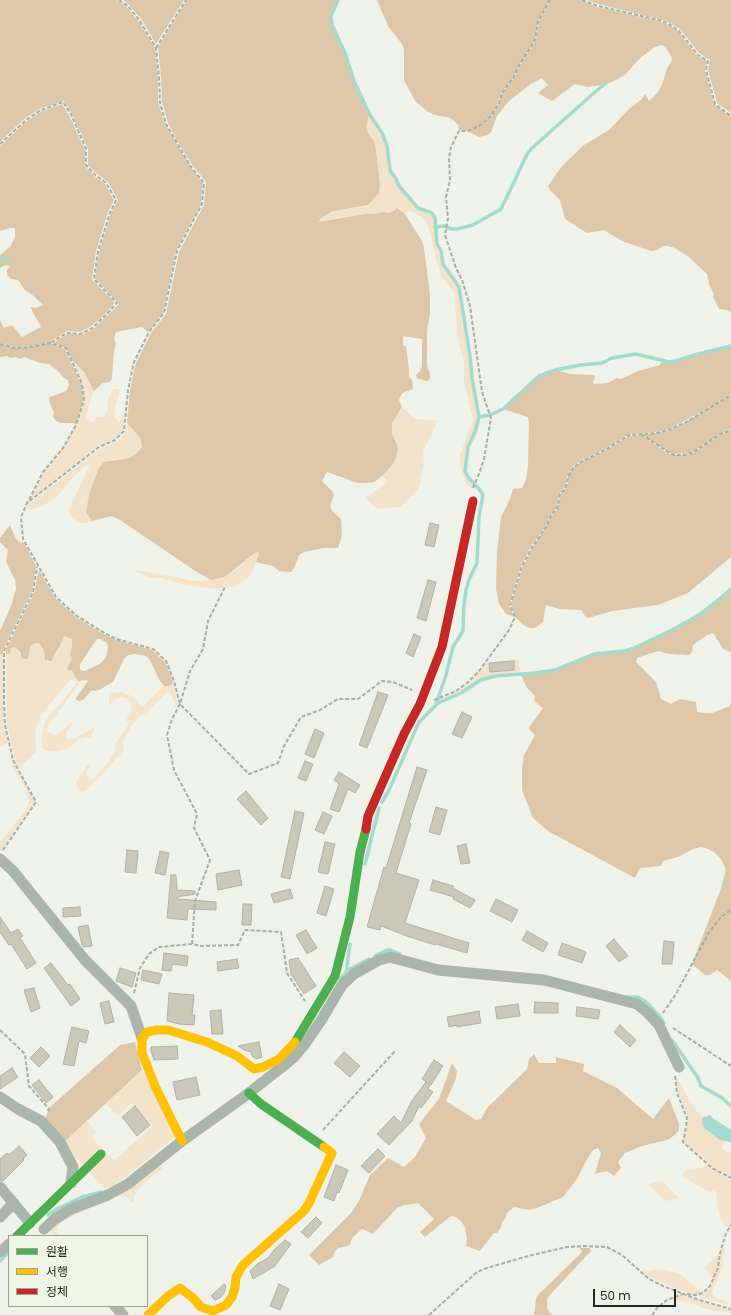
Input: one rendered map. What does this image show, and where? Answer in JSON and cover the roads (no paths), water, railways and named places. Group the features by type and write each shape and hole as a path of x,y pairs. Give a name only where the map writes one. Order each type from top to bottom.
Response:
{"street":[{"path":"142,1038 147,1032 168,1030 207,1042 225,1050 237,1056 254,1069 264,1067 279,1059 295,1042 313,1014 335,976 350,917 360,852 368,816 404,734 422,699 442,647 473,501"},
{"path":"0,859 17,877 85,960 131,1006 142,1038 142,1053 155,1086 182,1141"},
{"path":"0,1187 32,1222 48,1233 55,1219 72,1209 108,1195 128,1184 182,1141 249,1093 294,1057 322,1019 342,985 354,974 379,960 390,957 438,970 544,980 637,1004 659,1025 679,1067"},
{"path":"148,1315 168,1296 180,1288 193,1298 201,1308 213,1311 226,1305 232,1296 235,1288 236,1277 242,1265 304,1210 309,1203 332,1153 261,1104 249,1093"},
{"path":"0,1097 18,1109 41,1121 60,1142 73,1168 71,1183"},
{"path":"18,1235 101,1154"},
{"path":"0,1217 14,1203"},
{"path":"0,1252 8,1245"},
{"path":"116,1307 123,1315"}],"water":[{"path":"710,1115 731,1130 731,1142 720,1140 704,1128 702,1118"}],"waterway":[{"path":"338,0 331,16 332,25 345,53 354,81 370,115 382,133 387,146 390,170 399,186 418,208 432,213 435,218 437,244 441,251 443,264 459,287 479,417 475,432 468,447 465,471 483,495 479,517 477,563 466,590 463,631 453,647 446,675 436,704"},
{"path":"436,227 444,226 457,229 473,225 501,209 526,156 531,149 606,83"},
{"path":"0,261 8,257"},
{"path":"479,417 490,415 503,409 539,376 555,370 602,363 612,358 636,354 669,362 731,346"},
{"path":"382,802 389,790 419,722 438,703 461,693 481,680 496,676 555,670 594,654 632,649 699,615 731,589"},
{"path":"365,864 379,808"},
{"path":"346,973 350,944"},
{"path":"375,956 390,950 400,954"},
{"path":"340,979 350,969 369,959"},
{"path":"627,997 638,997 646,1002 664,1023"},
{"path":"672,1040 698,1078 701,1086 722,1098 731,1106"},
{"path":"48,1215 82,1197 101,1192"},
{"path":"0,1261 8,1253"}]}
